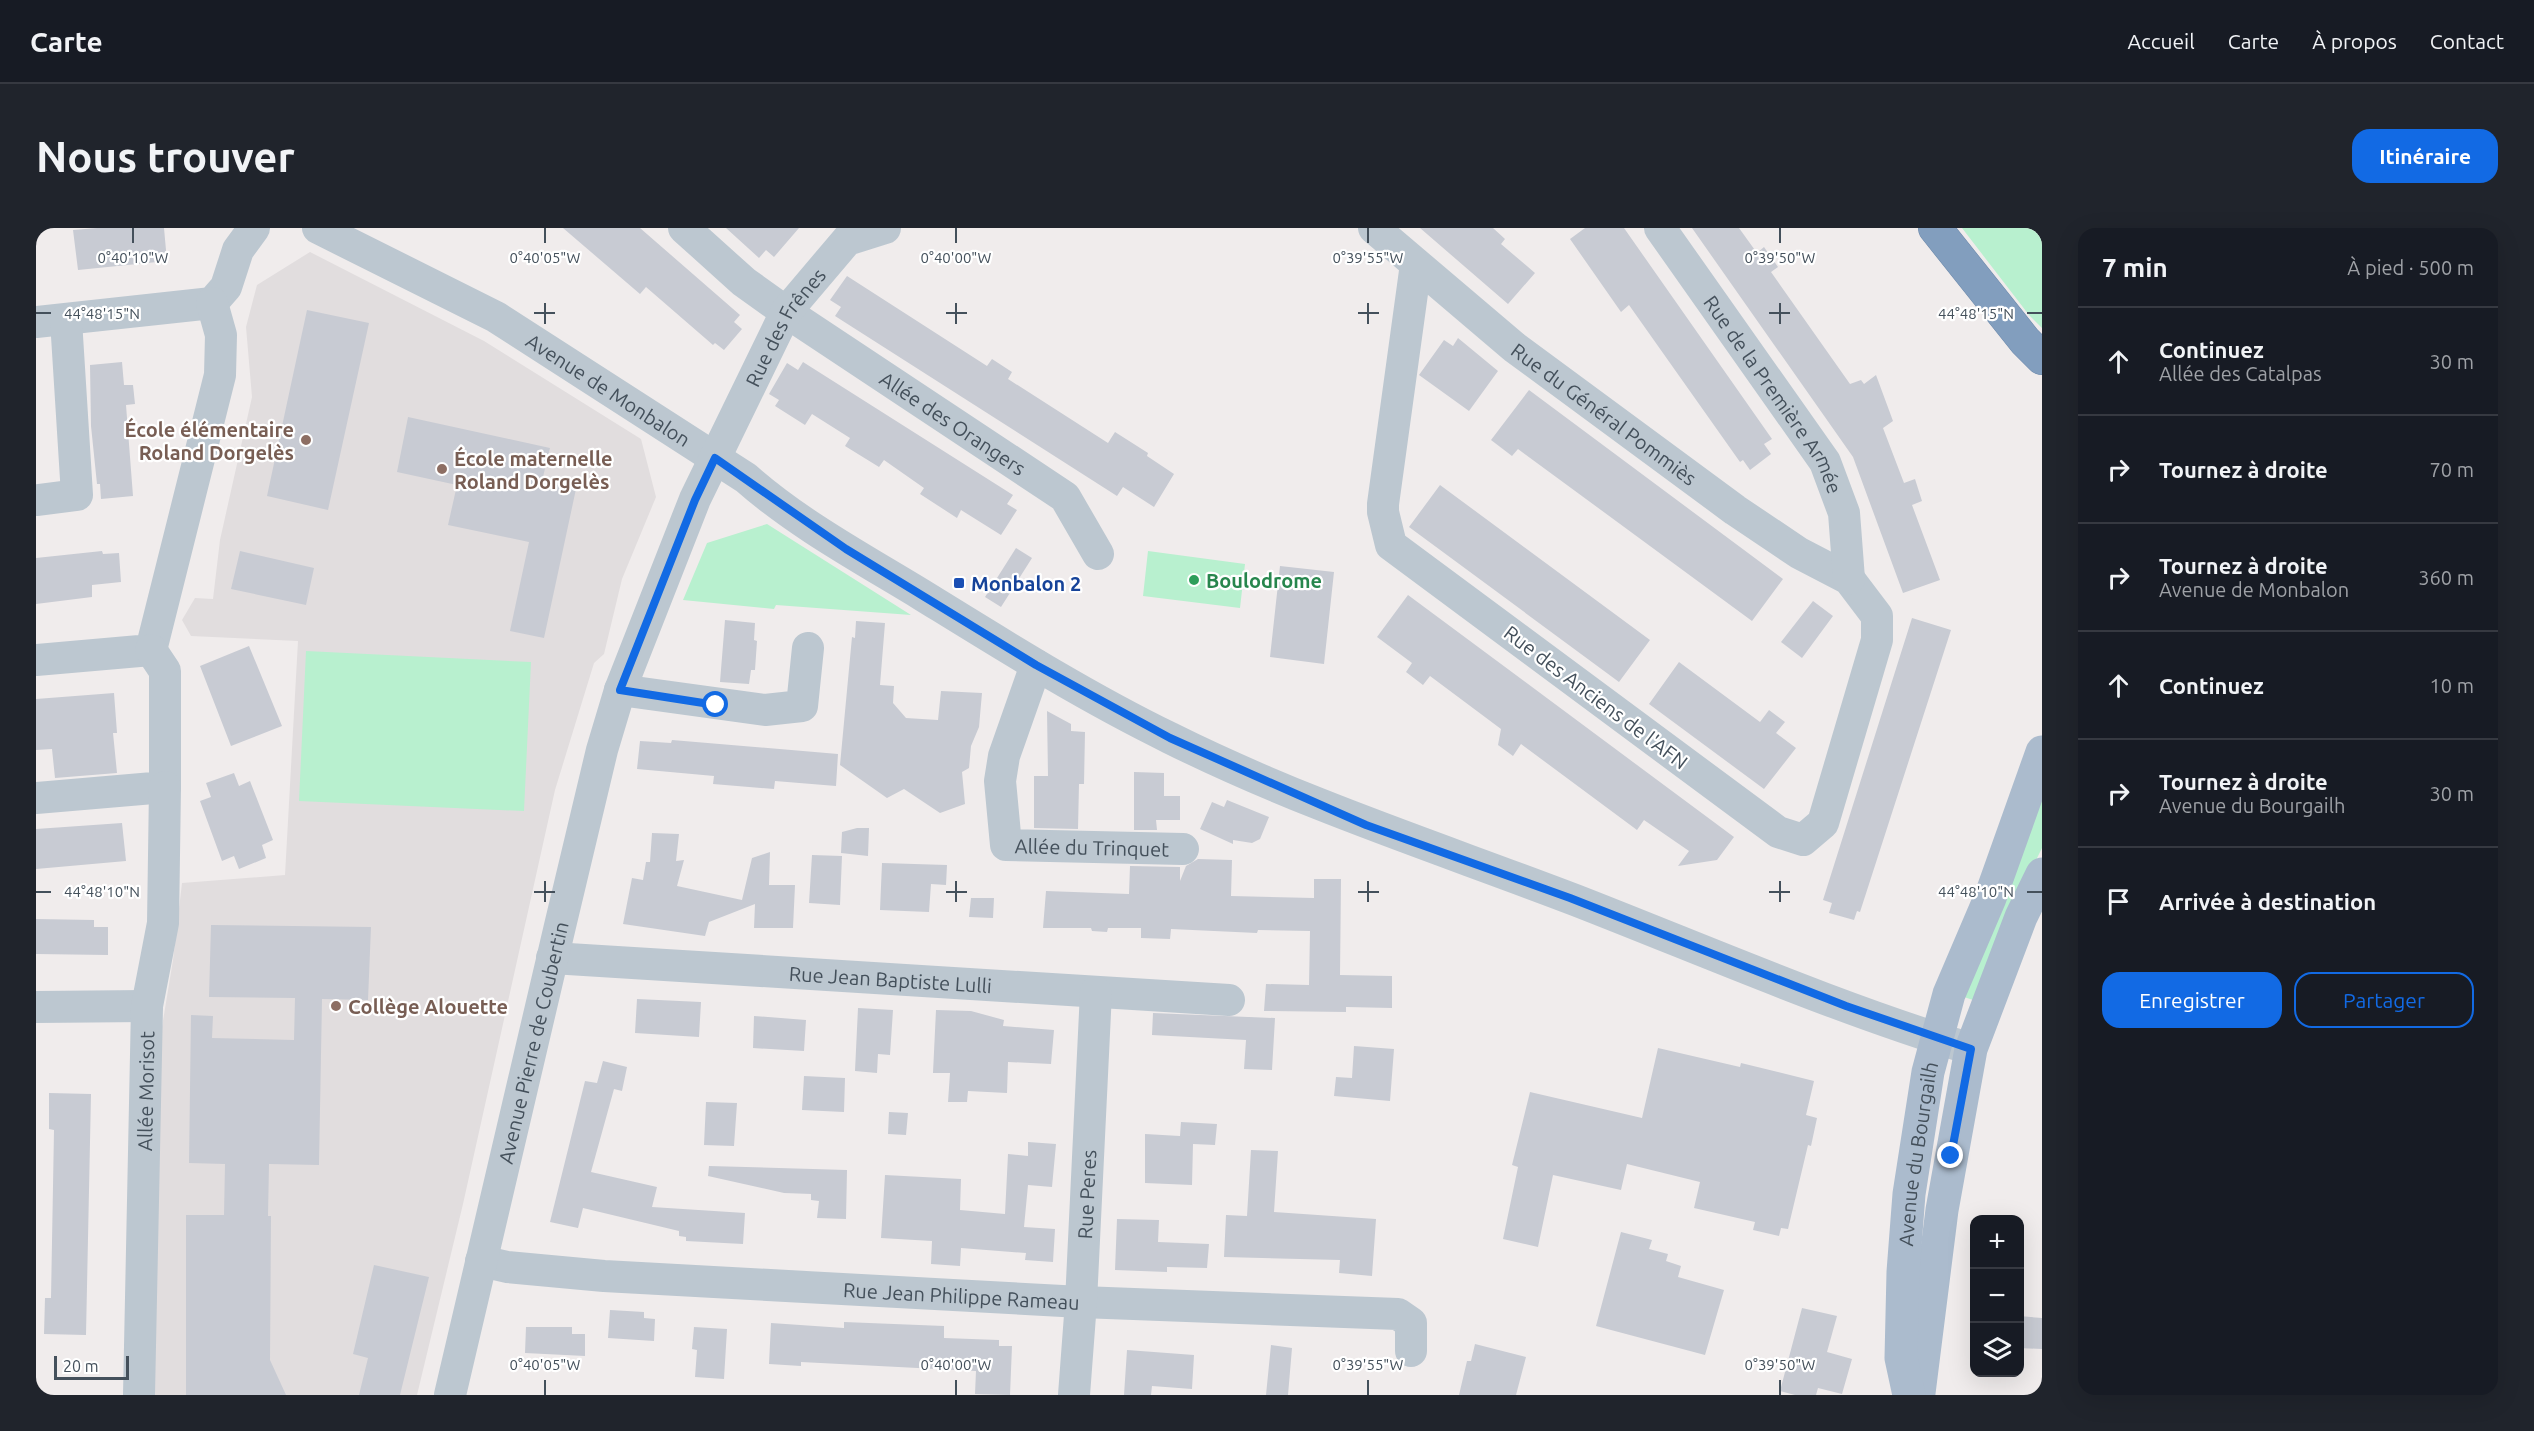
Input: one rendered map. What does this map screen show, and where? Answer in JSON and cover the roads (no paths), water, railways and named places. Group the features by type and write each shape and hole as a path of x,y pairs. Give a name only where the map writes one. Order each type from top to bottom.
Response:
{"highway":[{"path":"1935,228 2025,341 2042,358"}],"main road":[{"name":"Avenue du Bourgailh","path":"1909,1395 1900,1358 1903,1272 1909,1194 1935,1038 1948,994 1990,898 2042,752"},
{"name":"Avenue du Bourgailh","path":"1919,1395 1942,1210 1971,1049 2021,917 2042,874"}],"street":[{"path":"38,500 77,495 51,321 212,303 226,288 238,250 254,228"},
{"name":"Avenue de Monbalon","path":"318,228 496,317 715,458 846,549 1036,665 1170,738 1366,825 1570,898 1935,1038 1971,1049"},
{"name":"Allée des Orangers","path":"684,228 744,282 786,312 1065,497 1098,554"},
{"name":"Rue des Frênes","path":"715,458 786,312 847,240 885,228"},
{"name":"Rue du Général Pommiès","path":"1374,228 1514,347 1735,510 1798,553 1849,579"},
{"name":"Rue de la Première Armée","path":"1660,228 1825,462 1844,513 1849,579"},
{"name":"Rue des Anciens de l'AFN","path":"1416,264 1383,504 1391,545 1778,832 1803,840 1823,823 1877,640 1877,616 1849,579"},
{"path":"36,660 151,650 220,375 221,335 212,303"},
{"name":"Avenue Pierre de Coubertin","path":"450,1395 602,750 620,690 695,500 715,458"},
{"path":"620,690 765,710 802,706 808,648"},
{"name":"Allée Morisot","path":"139,1395 147,1006 163,922 165,671 151,650"},
{"name":"Allée du Trinquet","path":"1036,665 1004,756 1000,781 1006,845 1183,849"},
{"path":"36,798 165,787"},
{"name":"Rue Jean Baptiste Lulli","path":"552,958 1229,1000"},
{"name":"Rue Peres","path":"1074,1395 1081,1302 1096,993"},
{"path":"36,1007 147,1006"},
{"name":"Rue Jean Philippe Rameau","path":"481,1262 507,1267 604,1276 1081,1302 1398,1314 1411,1323 1411,1351"}],"place":[{"name":"École élémentaire Roland Dorgelès","path":"306,440"},
{"name":"École maternelle Roland Dorgelès","path":"442,469"},
{"name":"Boulodrome","path":"1194,580"},
{"name":"Monbalon 2","path":"959,583"},
{"name":"Collège Alouette","path":"336,1006"}]}
